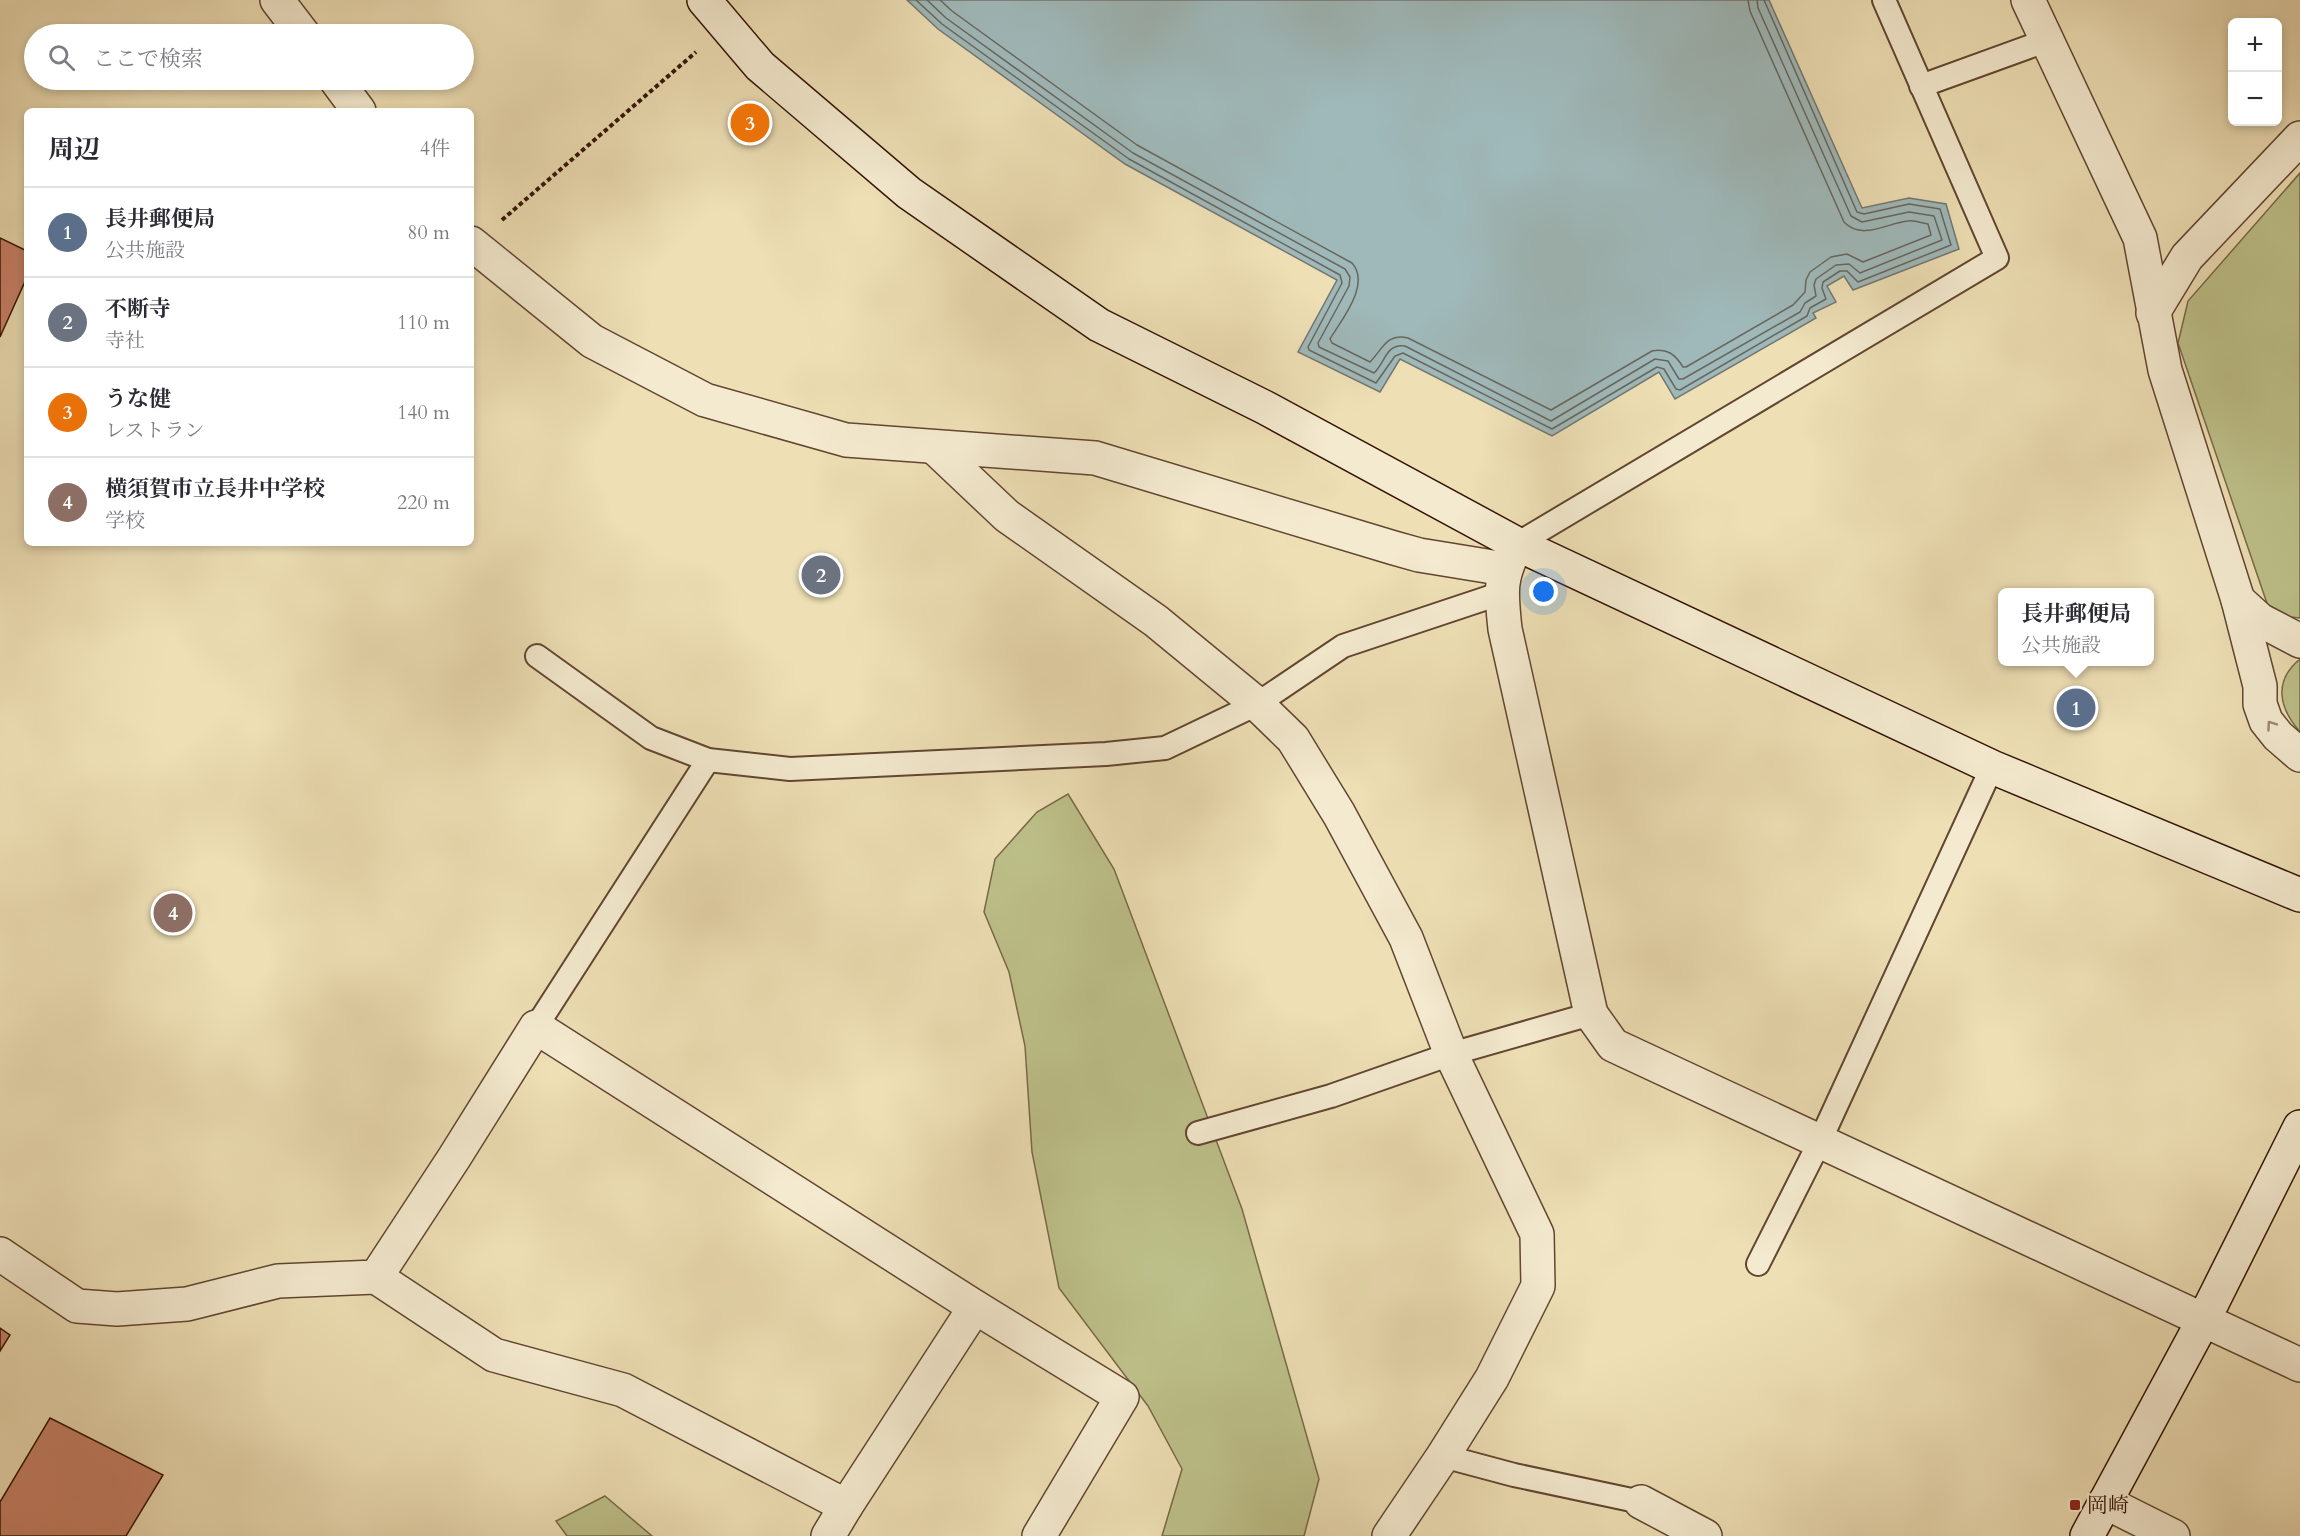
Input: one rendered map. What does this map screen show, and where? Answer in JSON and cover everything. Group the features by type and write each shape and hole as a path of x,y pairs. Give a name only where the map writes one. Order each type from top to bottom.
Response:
{"street":[{"path":"277,0 295,24"},
{"path":"704,0 760,66 909,193 1099,325 1266,408 1508,569 2300,895"},
{"path":"2028,0 2140,238 2165,370 2238,600 2260,686 2260,704 2266,722 2300,755"},
{"path":"343,90 357,108"},
{"path":"2153,313 2187,257 2300,138"},
{"path":"474,246 592,341 705,400 846,440 1095,458 1394,549 1508,569"},
{"path":"934,447 1007,516 1156,621 1257,704 1293,739 1339,814 1406,938 1451,1054 1537,1234 1538,1286 1492,1378 1389,1536"},
{"path":"1508,569 1504,629 1591,1014 1612,1045 2300,1365"},
{"path":"2238,600 2260,620 2300,641"},
{"path":"2260,686 2266,668 2277,653 2292,643 2300,641"},
{"path":"376,1277 536,1027 975,1307 1122,1396 1039,1536"},
{"path":"2087,1536 2298,1138"},
{"path":"0,1254 77,1306 117,1309 187,1304 278,1281 376,1277 494,1355 623,1390 846,1506"},
{"path":"828,1536 975,1307"},
{"path":"1641,1502 1705,1536"},
{"path":"2104,1502 2173,1536"}],"lane":[{"path":"537,656 651,738 708,760 790,770 1106,754 1165,748 1257,704 1343,646 1508,569 1997,258 1884,0"},
{"path":"1921,86 2048,40"},
{"path":"536,1027 708,760"},
{"path":"1758,1264 1820,1141 1992,767"},
{"path":"1198,1133 1331,1096 1451,1054 1591,1014"},
{"path":"1443,1456 1514,1475 1641,1502"}],"path":[{"path":"474,242 726,26"}],"green space":[{"path":"2300,173 2300,618 2271,615 2178,343 2188,301"},
{"path":"2300,659 2300,732 2287,714 2282,695 2286,676 2291,667"},
{"path":"1068,794 1114,869 1242,1209 1319,1479 1304,1536 1162,1536 1182,1469 1148,1406 1059,1288 1032,1152 1025,1046 1009,972 984,912 995,859 1037,812"},
{"path":"605,1496 652,1536 567,1536 556,1521"}],"water":[{"path":"907,0 1769,0 1862,208 1909,198 1946,204 1959,249 1853,290 1844,276 1827,286 1836,302 1813,313 1816,318 1675,399 1659,372 1552,436 1400,359 1380,392 1298,352 1337,280 1125,164 938,29"}],"building":[{"path":"0,238 24,250 24,284 0,337"},
{"path":"0,1328 10,1335 0,1351"},
{"path":"50,1418 163,1475 126,1536 0,1536 0,1502"}],"place":[{"name":"うな健","path":"750,123"},
{"name":"不断寺","path":"821,575"},
{"name":"長井郵便局","path":"2076,708"},
{"name":"横須賀市立長井中学校","path":"173,913"},
{"name":"岡崎","path":"2075,1505"}]}
